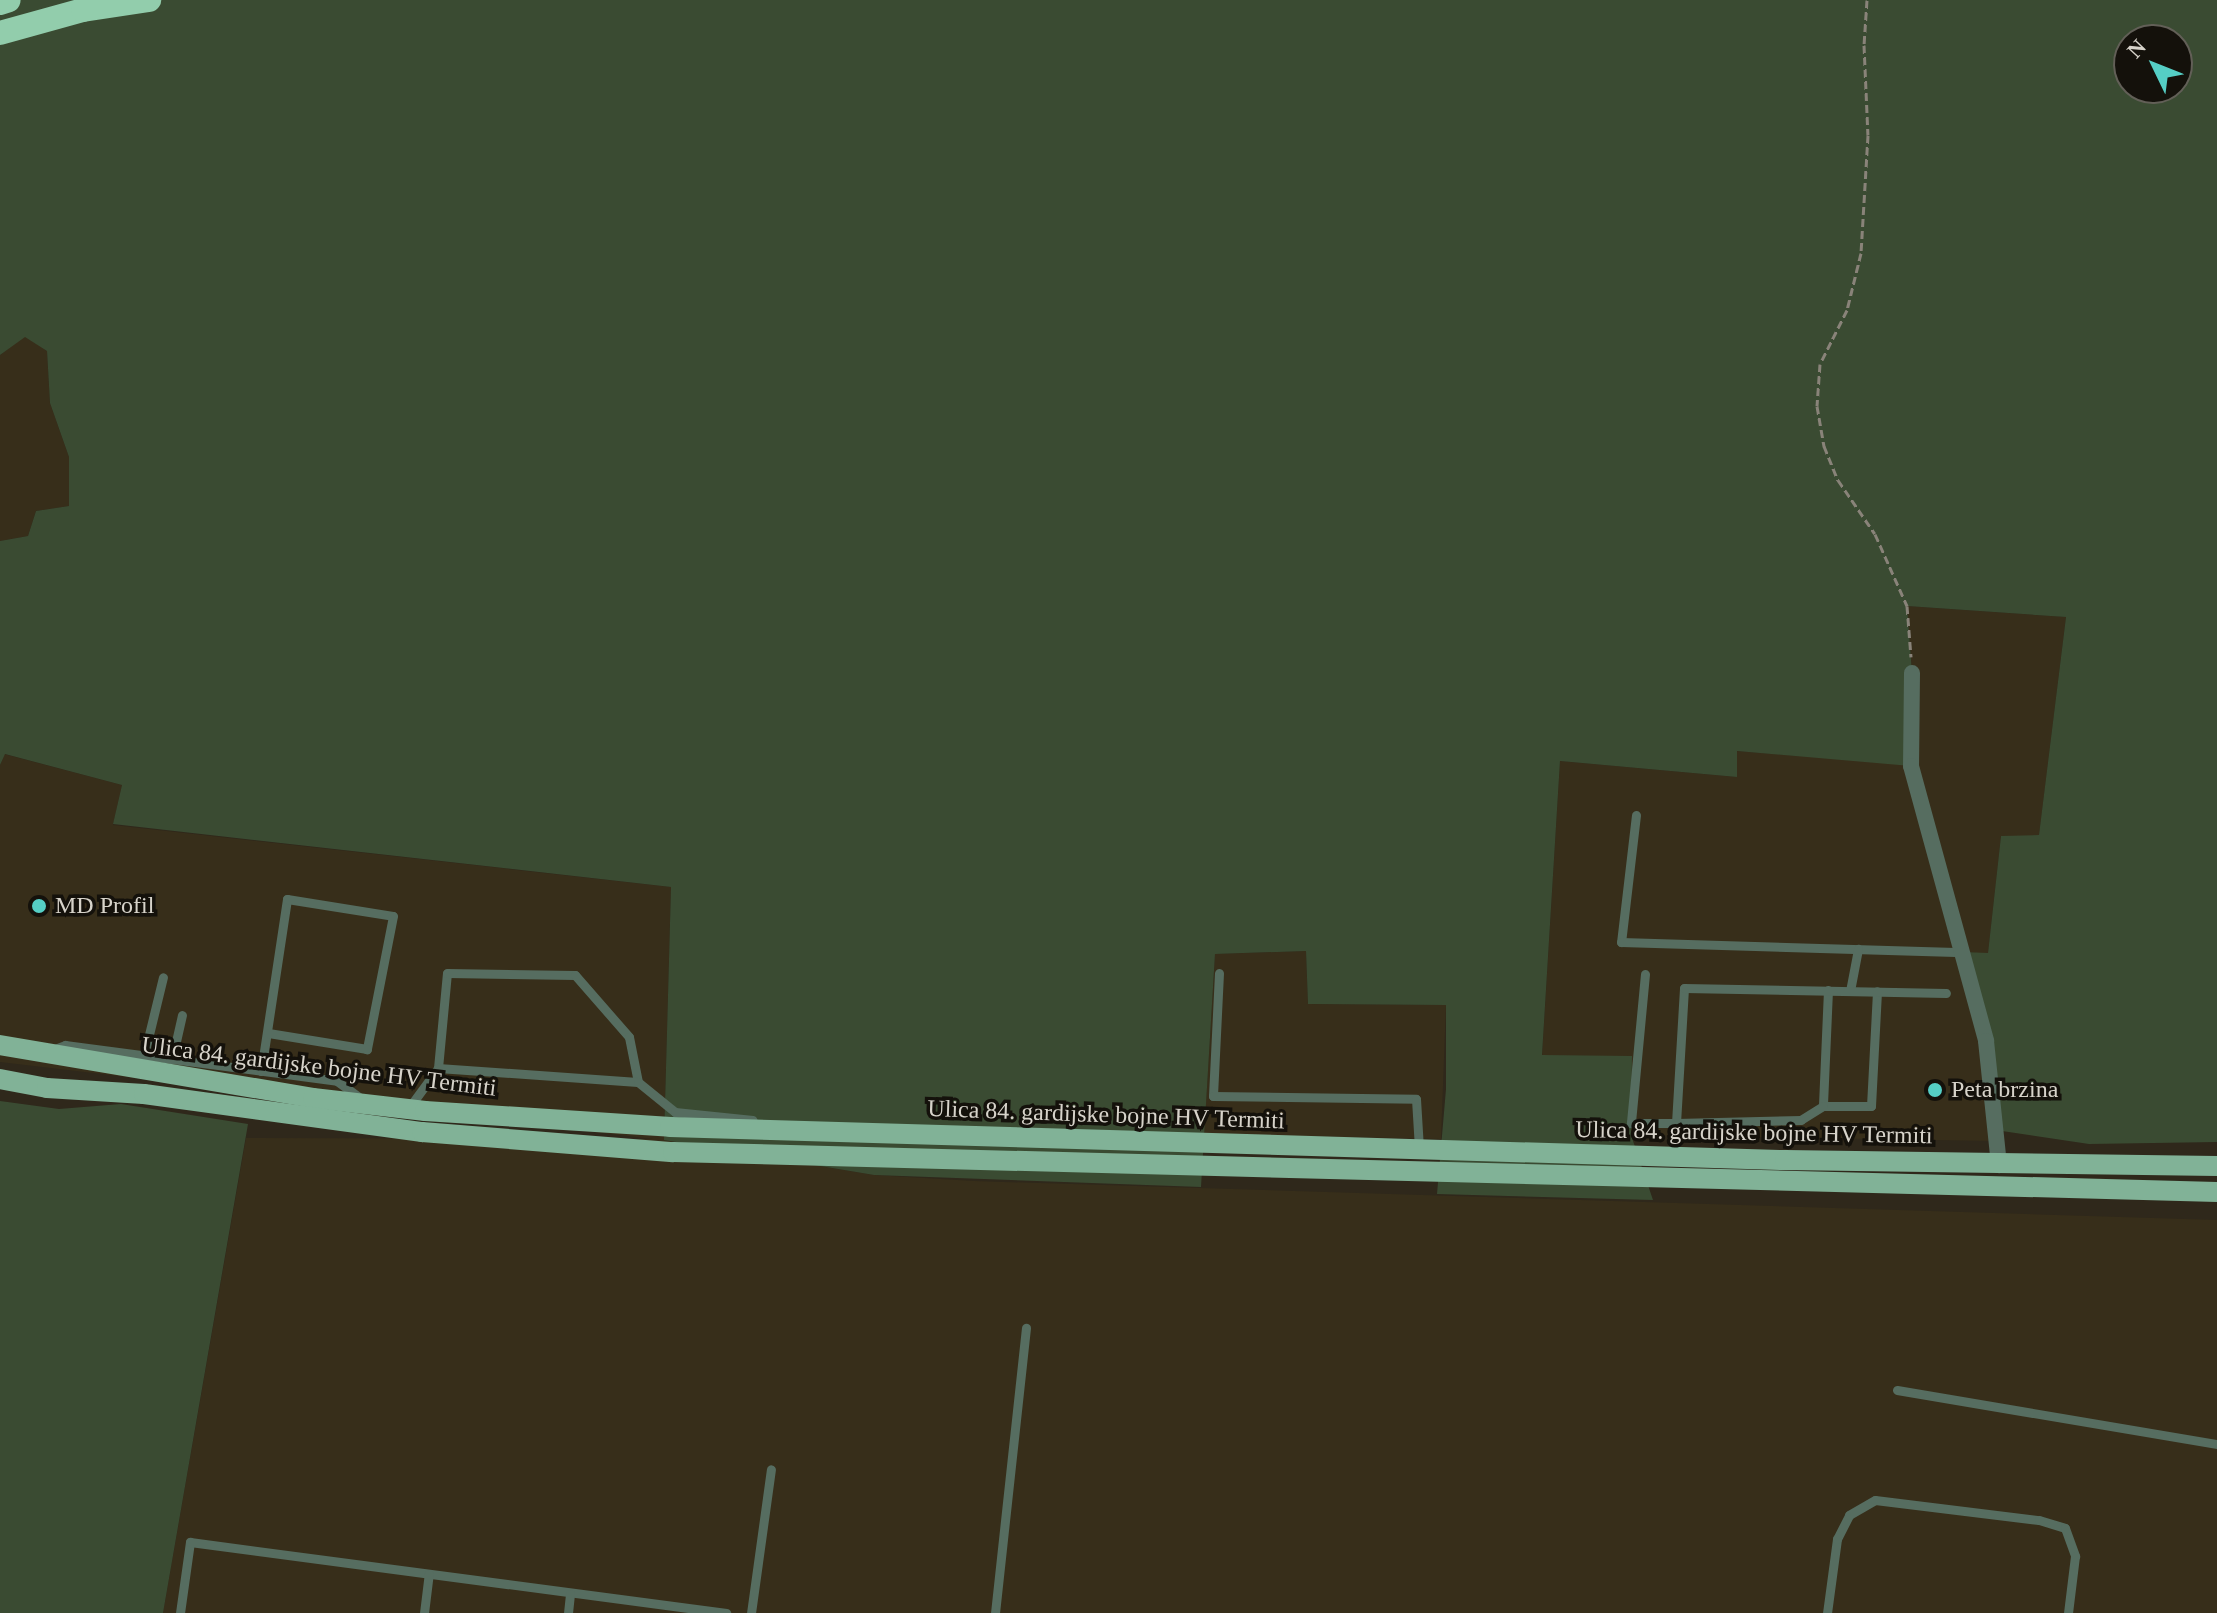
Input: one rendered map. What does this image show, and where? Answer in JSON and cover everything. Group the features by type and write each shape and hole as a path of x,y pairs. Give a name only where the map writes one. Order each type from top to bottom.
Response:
{"highway":[{"path":"0,3 9,0"},
{"path":"0,33 83,10 149,0"}],"main road":[{"name":"Ulica 84. gardijske bojne HV Termiti","path":"0,1045 369,1104 583,1122 859,1134 1999,1165 2217,1166"},
{"name":"Ulica 84. gardijske bojne HV Termiti","path":"0,1079 47,1088 144,1094 422,1132 673,1152 2217,1192"}],"street":[{"path":"1912,673 1911,766 1986,1041 1999,1165"}],"lane":[{"path":"1636,815 1621,942 1964,952"},
{"path":"261,1071 287,899 393,916 367,1049 268,1033"},
{"path":"1850,991 1858,949"},
{"path":"408,1109 438,1068 447,973 575,975 629,1037 638,1082"},
{"path":"1219,973 1213,1096 1416,1099 1419,1149"},
{"path":"1645,974 1631,1123 1801,1120 1823,1106 1871,1106 1877,991"},
{"path":"144,1055 163,977"},
{"path":"1676,1123 1684,988 1946,993"},
{"path":"1823,1106 1828,990"},
{"path":"172,1059 182,1015"},
{"path":"42,1053 65,1045 337,1081 369,1104"},
{"path":"438,1068 638,1082 675,1112 688,1116 816,1125 859,1134"},
{"path":"995,1613 1026,1328"},
{"path":"1897,1390 2217,1444"},
{"path":"751,1613 771,1469"},
{"path":"1827,1613 1837,1539 1849,1515 1875,1500 2039,1520 2065,1528 2075,1556 2068,1613"},
{"path":"180,1613 190,1542 726,1613"},
{"path":"424,1613 429,1574"},
{"path":"568,1613 570,1594"}],"path":[{"path":"1867,0 1864,45 1868,135 1861,253 1847,310 1820,364 1817,406 1824,446 1838,480 1875,534 1907,606 1912,673"}],"shaded area":[{"path":"25,336 47,351 50,403 69,457 69,506 36,511 28,536 0,541 0,355"},
{"path":"1907,606 2066,617 2039,836 2001,836 1988,954 1964,952 1997,1141 1631,1135 1632,1056 1542,1056 1560,761 1737,777 1736,751 1801,756 1912,673"},
{"path":"4,754 122,785 113,825 671,887 664,1140 874,1175 974,1181 2217,1220 2217,1613 163,1613 246,1138 653,1139 0,1062 0,765"},
{"path":"1306,951 1308,1004 1446,1005 1441,1139 1204,1134 1215,954"}],"green space":[{"path":"0,0 2217,0 2217,1142 2089,1144 2002,1131 1964,952 1988,953 2001,836 2039,835 2066,617 1907,606 1912,673 1911,766 1737,751 1737,777 1560,761 1542,1055 1632,1056 1631,1135 1653,1200 1437,1194 1446,1089 1446,1005 1308,1004 1306,951 1215,954 1201,1187 874,1175 664,1140 671,887 113,824 122,785 5,754 0,765 0,541 28,536 36,511 69,506 69,457 50,403 47,351 25,337 0,355"},
{"path":"0,1101 59,1109 121,1104 248,1124 163,1613 0,1613"}],"place":[{"name":"MD Profil","path":"39,906"},
{"name":"Peta brzina","path":"1935,1090"}]}
